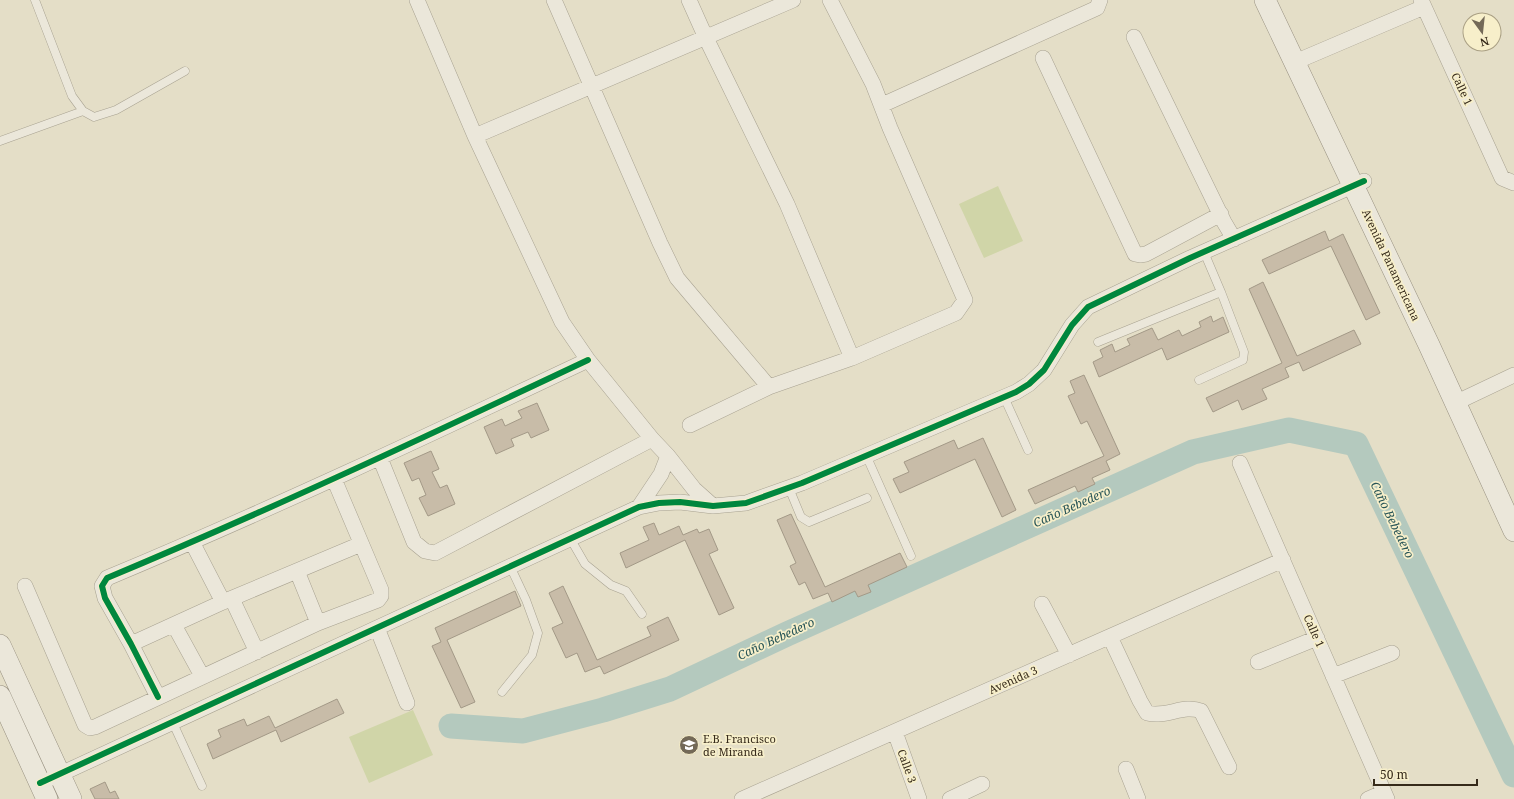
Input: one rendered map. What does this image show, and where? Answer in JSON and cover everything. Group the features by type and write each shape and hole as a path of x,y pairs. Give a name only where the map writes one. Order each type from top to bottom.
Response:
{"main road":[{"name":"Avenida Panamericana","path":"1265,0 1301,60 1359,183 1460,400 1514,531"},
{"name":"Avenida Panamericana","path":"1280,0 1301,60"},
{"name":"Avenida Panamericana","path":"1460,400 1514,503"},
{"path":"0,645 72,799"},
{"path":"0,696 44,791"}],"street":[{"path":"417,0 475,136 562,322 588,360 652,439 668,456 694,489 713,506"},
{"path":"554,0 677,278 769,387"},
{"path":"689,0 787,204 852,358"},
{"path":"475,136 793,0"},
{"path":"690,425 769,387 852,358 956,313 965,300 890,128 873,84 830,0"},
{"path":"882,105 1097,8 1100,0"},
{"path":"1301,60 1422,3"},
{"name":"Calle 1","path":"1422,3 1508,180"},
{"path":"1134,37 1234,239"},
{"path":"1043,58 1135,254 1146,254 1221,214"},
{"path":"44,791 60,774 172,721 639,507 659,503 680,502 713,506 746,503 788,488 1016,392 1030,384 1044,370 1072,325 1088,307 1204,252 1359,183"},
{"path":"158,697 131,644 105,598 102,586 107,578 334,479 588,360"},
{"path":"1460,400 1514,375"},
{"path":"380,458 414,542 425,551 435,553 652,439"},
{"path":"639,507 662,474 668,456"},
{"name":"Calle 1","path":"1240,463 1386,796"},
{"path":"25,586 85,725 90,728 95,727 318,623 378,600 381,596 381,590 334,479"},
{"path":"192,542 257,652"},
{"path":"131,644 227,600 361,544"},
{"name":"Avenida 3","path":"742,799 1283,560"},
{"path":"297,571 318,623"},
{"path":"1042,604 1069,655"},
{"path":"174,625 202,676"},
{"path":"377,628 407,703"},
{"path":"1110,637 1147,713 1156,715 1192,708 1201,711 1229,768"},
{"path":"1258,662 1317,638"},
{"path":"1334,676 1392,653"},
{"name":"Calle 3","path":"895,732 919,799"},
{"path":"1126,769 1138,799"},
{"path":"950,799 982,784"},
{"path":"1368,799 1386,796"}],"lane":[{"path":"35,0 72,96 83,111 94,117 116,110 185,71"},
{"path":"0,141 83,111"},
{"path":"1199,380 1243,360 1244,352 1204,252"},
{"path":"1098,342 1221,292"},
{"path":"1004,397 1028,450"},
{"path":"866,455 910,556"},
{"path":"788,488 801,517 809,522 867,498"},
{"path":"570,538 584,564 611,585 626,591 642,614"},
{"path":"502,692 532,655 538,633 526,600 510,566"},
{"path":"172,721 202,786"}],"green space":[{"path":"998,186 1023,241 984,258 959,204"},
{"path":"413,710 433,755 369,783 349,737"}],"building":[{"path":"1325,231 1329,241 1343,234 1380,313 1366,320 1331,246 1269,274 1262,260"},
{"path":"1263,282 1297,356 1354,330 1361,344 1303,371 1299,362 1285,368 1289,377 1262,389 1267,399 1242,410 1238,400 1213,412 1206,398 1282,363 1249,289"},
{"path":"1211,316 1213,322 1223,317 1229,332 1167,360 1162,348 1099,377 1093,362 1103,357 1100,350 1112,344 1115,352 1130,345 1127,339 1152,328 1158,340 1179,330 1182,336 1201,327 1199,322"},
{"path":"1084,375 1120,454 1106,461 1110,470 1092,478 1095,484 1078,492 1075,486 1035,504 1028,490 1104,456 1087,421 1081,424 1068,396 1075,393 1070,381"},
{"path":"537,403 549,430 531,438 528,432 511,439 514,446 496,454 484,427 502,419 505,426 522,418 518,411"},
{"path":"983,438 1016,510 1002,517 975,459 900,493 893,479 909,472 904,462 954,440 958,449"},
{"path":"431,451 439,469 432,472 440,488 447,485 455,504 428,516 419,498 426,495 419,478 412,481 404,463"},
{"path":"791,514 825,587 900,553 907,567 868,585 871,592 858,597 855,591 832,602 828,593 813,599 805,582 799,585 790,566 796,563 777,520"},
{"path":"654,523 659,535 679,526 683,535 697,529 699,533 709,529 718,550 709,554 734,608 719,615 685,540 626,568 620,553 649,540 643,527"},
{"path":"563,586 597,660 651,636 647,627 668,617 679,640 604,674 600,666 585,672 577,653 566,658 552,628 563,623 549,593"},
{"path":"515,591 521,606 447,640 475,702 461,708 432,646 441,642 435,628"},
{"path":"337,699 344,713 281,742 276,730 213,759 207,744 221,737 218,730 244,719 247,726 269,716 275,728"},
{"path":"105,782 110,793 115,791 119,799 95,799 90,789"}],"waterway":[{"name":"Caño Bebedero","path":"451,726 523,731 603,710 670,689 787,634 1193,452 1289,430 1356,444 1514,775"}],"cycle path":[{"path":"40,783 639,507 659,503 680,502 713,506 746,503 802,483 1016,392 1029,384 1044,370 1072,325 1088,307 1190,258 1364,181"},
{"path":"158,697 131,644 105,598 102,586 107,578 289,499 588,360"}],"place":[{"name":"E.B. Francisco de Miranda","path":"689,745"}]}
